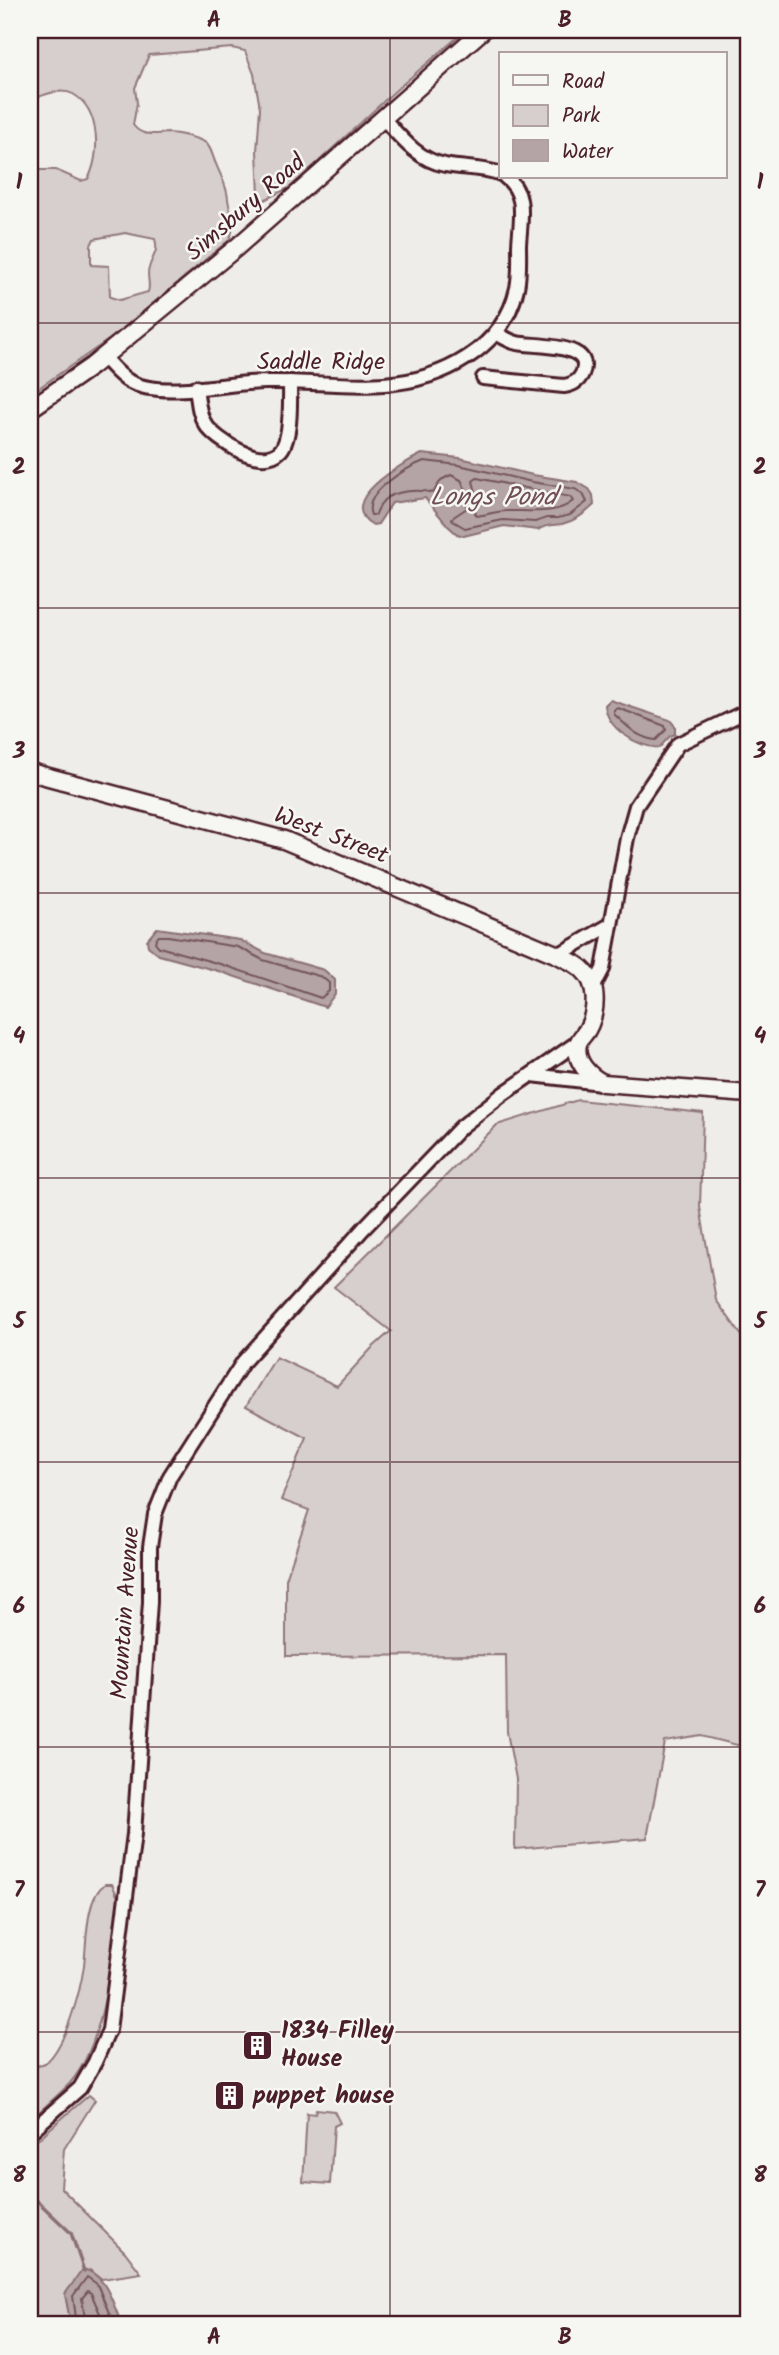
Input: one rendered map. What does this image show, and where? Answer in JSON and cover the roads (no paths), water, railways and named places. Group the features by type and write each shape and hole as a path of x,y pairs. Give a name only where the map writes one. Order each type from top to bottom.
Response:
{"street":[{"name":"Simsbury Road","path":"30,409 103,357 253,234 483,30"},
{"path":"383,118 408,145 437,162 499,173"},
{"name":"Saddle Ridge","path":"103,357 122,376 135,384 158,390 252,382 379,385 411,380 454,366 473,354 496,333 510,308 518,280 520,196 517,187 506,178"},
{"path":"483,378 564,386 576,382 583,372 582,360 574,351 516,342 496,333"},
{"path":"196,387 201,415 210,430 242,452 264,457 277,454 284,444 290,412 290,382"},
{"path":"593,988 603,969 627,838 636,806 678,744 749,710"},
{"name":"West Street","path":"30,772 285,841 558,955 582,969 593,988"},
{"path":"558,955 610,925"},
{"name":"Mountain Avenue","path":"30,2132 80,2088 109,2030 134,1834 150,1602 150,1547 155,1514 170,1476 243,1362 345,1249 461,1127 578,1042 587,1029 595,1006 593,988"},
{"path":"578,1042 578,1054 587,1072 603,1083"},
{"path":"532,1075 749,1094"}],"water":[{"name":"Longs Pond","path":"422,454 460,458 577,482 589,489 594,505 571,521 538,530 504,526 464,536 448,526 425,498 392,503 378,524 373,525 363,516 361,505 366,495 388,474"},
{"path":"610,700 670,720 675,726 675,734 659,748 632,740 611,722 605,705"},
{"path":"157,928 240,940 265,953 324,970 335,980 335,994 325,1007 218,971 159,955 148,946 147,940"},
{"path":"83,2269 98,2277 104,2284 122,2325 71,2325 65,2294"}],"waterway":[{"path":"30,2194 71,2233 84,2271"}],"place":[{"name":"1834 Filley House","path":"258,2045"},
{"name":"puppet house","path":"230,2096"}]}
